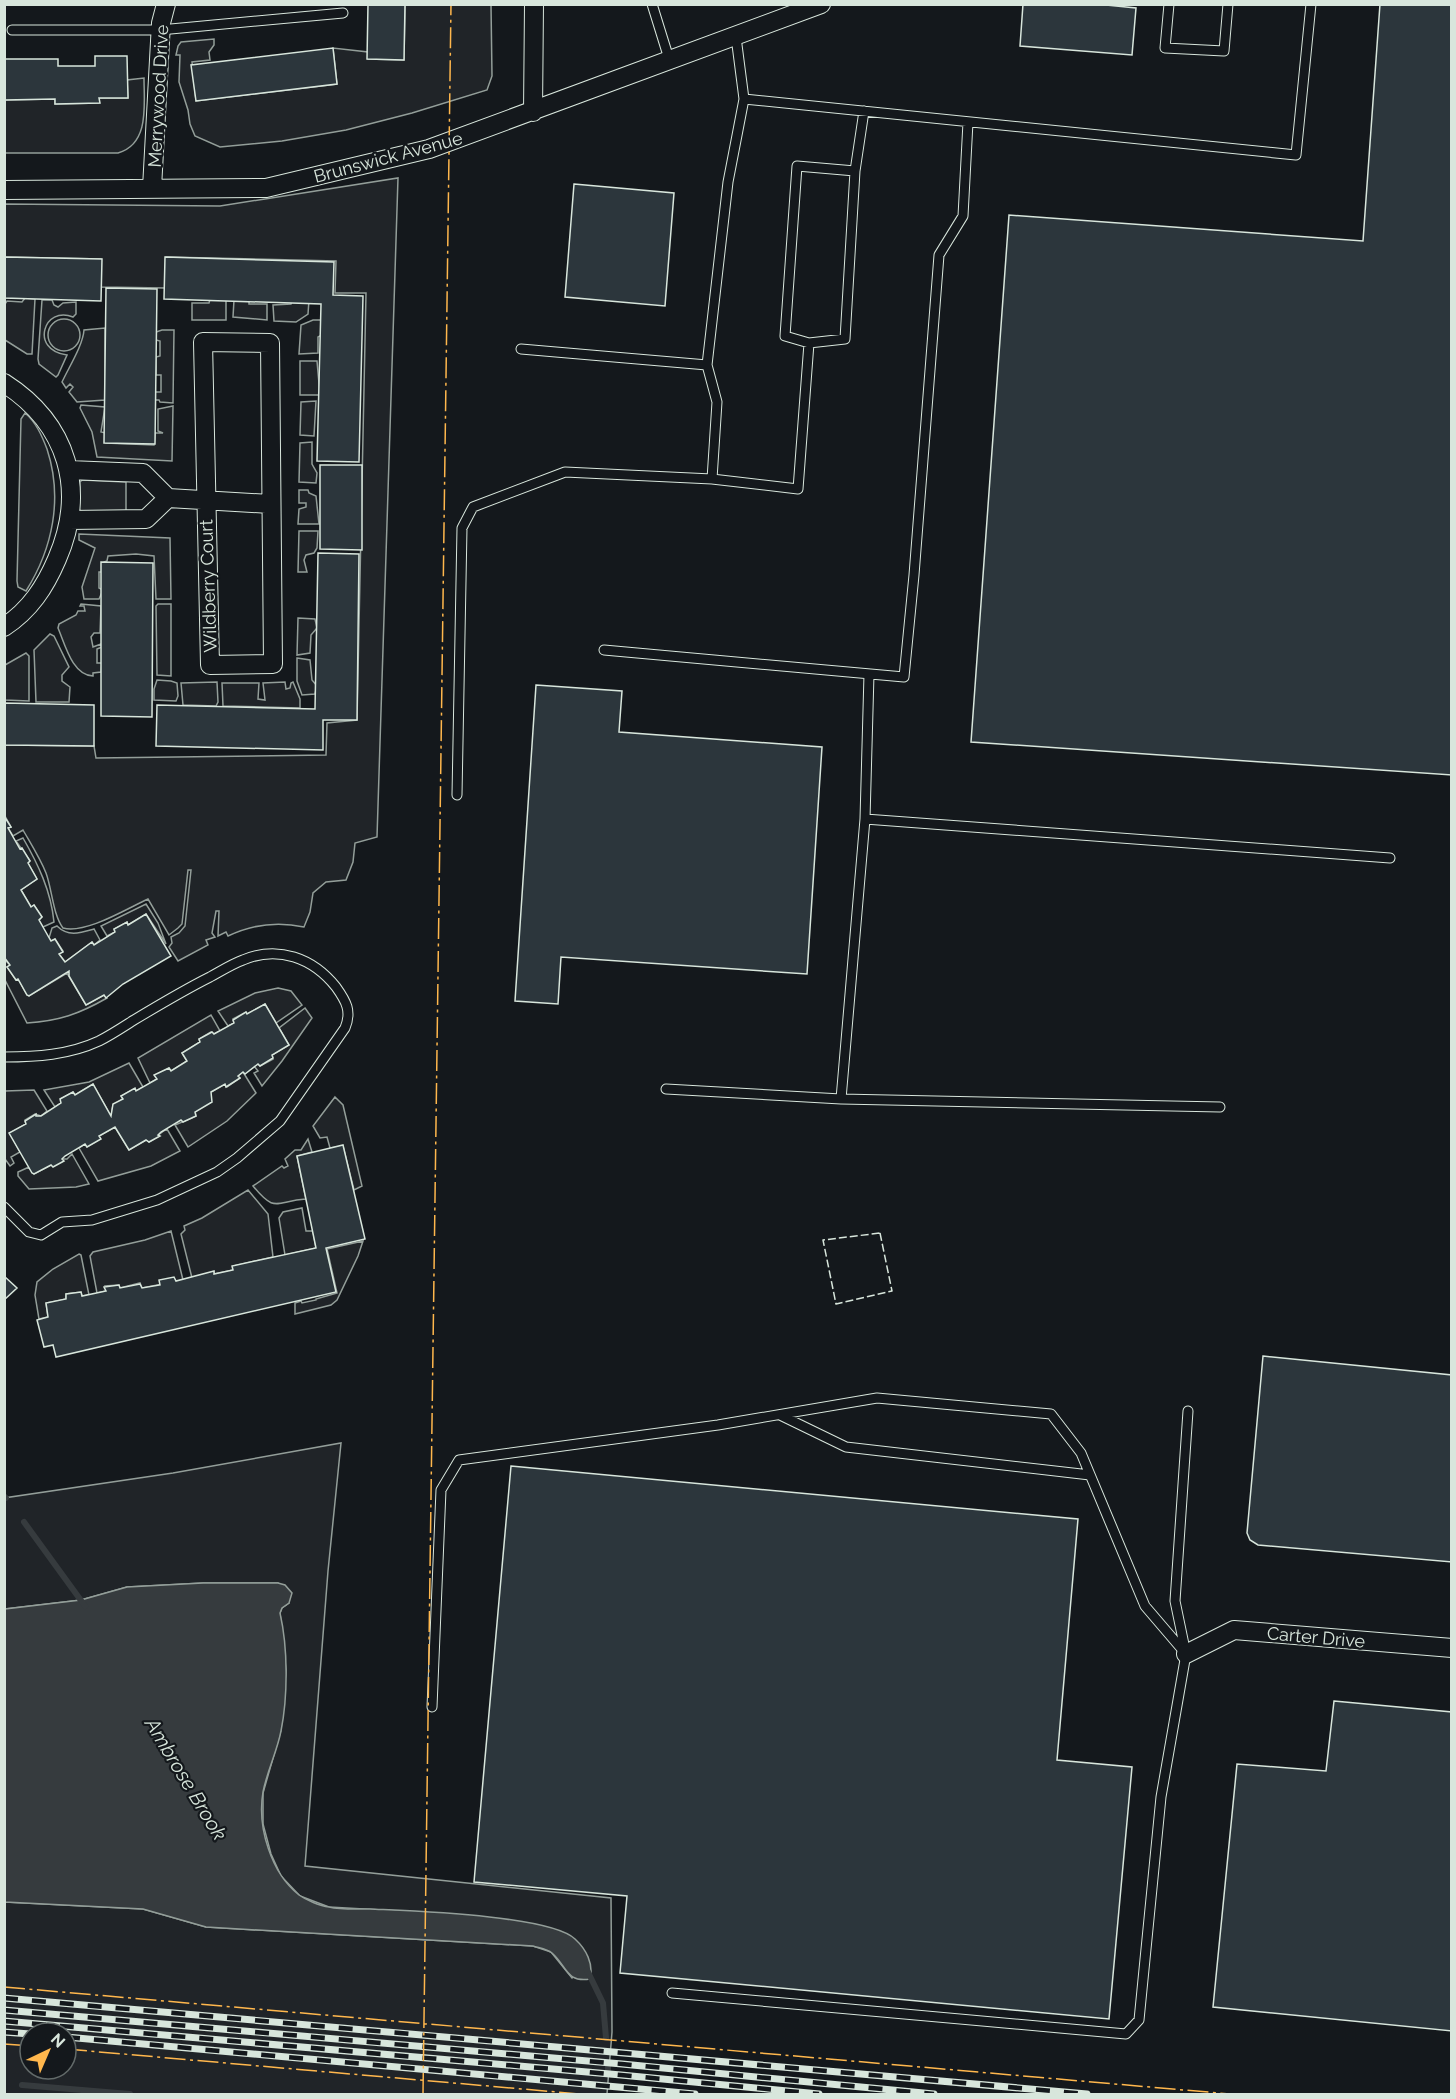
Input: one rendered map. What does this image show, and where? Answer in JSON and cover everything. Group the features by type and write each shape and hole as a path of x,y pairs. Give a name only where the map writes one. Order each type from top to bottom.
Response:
{"street":[{"name":"Merrywood Drive","path":"152,188 160,30 166,4"},
{"path":"533,112 534,4"},
{"name":"Brunswick Avenue","path":"4,190 266,188 429,149 670,62 821,4"},
{"name":"Wildberry Court","path":"203,342 270,343 273,664 210,665 206,500 203,342"},
{"path":"4,383 19,392 38,410 61,444 72,486 69,520 64,542 42,592 25,612 4,627"},
{"path":"69,470 143,473 168,498 146,519 69,520"},
{"name":"Wildberry Court","path":"168,498 270,504"},
{"name":"Carter Drive","path":"1186,1654 1234,1630 1452,1648"}],"lane":[{"path":"652,4 670,62"},
{"path":"1170,4 1165,48 1224,51 1228,4"},
{"path":"744,99 1296,155 1311,4"},
{"path":"12,30 160,30 343,13"},
{"path":"712,479 717,402 707,365 728,182 744,99 736,37"},
{"path":"855,171 797,166 785,336 808,343 845,339 855,171 864,111"},
{"path":"604,650 904,677 939,255 963,216 968,122"},
{"path":"457,795 462,528 473,507 523,486 565,472 712,479 798,489 808,343"},
{"path":"521,349 707,365"},
{"path":"841,1099 865,819 869,674"},
{"path":"865,819 1390,858"},
{"path":"4,1057 55,1054 99,1041 183,990 243,959 260,955 277,953 295,956 311,963 325,973 344,997 349,1009 345,1028 280,1121 217,1172 157,1200 92,1220 62,1222 41,1235 29,1233 4,1207"},
{"path":"666,1089 841,1099 1220,1107"},
{"path":"432,1707 441,1490 459,1460 877,1398 1051,1414 1081,1453 1145,1606 1186,1654"},
{"path":"672,1993 1126,2034 1139,2020 1161,1797 1186,1654 1175,1601 1188,1411"},
{"path":"780,1414 846,1447 1090,1475"}],"shaded area":[{"path":"405,5 491,5 492,76 487,90 346,130 282,141 220,147 195,136 179,82 180,55 176,55 181,42 214,39 214,45 209,52 210,60 192,62 196,101 337,84 333,48 368,52 368,59 404,60"},
{"path":"144,78 143,122 136,141 128,148 118,153 5,153 4,100 55,99 55,104 99,103 99,98 128,98 127,80"},
{"path":"398,178 377,837 355,843 353,862 346,880 326,882 313,893 310,912 304,927 284,924 265,925 228,936 226,932 218,936 219,911 216,911 212,933 215,937 206,940 208,945 178,961 169,947 172,943 171,937 185,926 191,870 188,870 182,924 169,935 148,899 94,924 72,929 63,928 57,916 46,873 35,851 23,830 13,836 8,828 11,827 5,816 5,745 94,746 96,758 326,755 327,723 357,720 366,293 335,293 336,261 166,257 165,288 101,287 101,259 5,257 5,204 220,206"},
{"path":"25,298 35,299 32,354 27,354 5,340 5,304 7,301 22,302"},
{"path":"210,299 226,299 226,320 192,320 192,303 209,303"},
{"path":"42,300 52,300 58,307 63,303 76,302 76,314 73,317 63,315 54,317 48,322 45,330 48,345 55,351 67,355 56,377 39,364 38,359"},
{"path":"234,300 249,300 249,304 267,304 267,320 233,317"},
{"path":"292,300 309,300 308,314 296,322 274,321 273,305 291,304"},
{"path":"64,319 75,324 80,335 75,346 64,351 53,346 48,335 53,324"},
{"path":"313,320 322,320 322,335 318,337 318,353 299,354 301,325"},
{"path":"105,328 105,400 77,402 69,392 73,387 70,384 66,388 62,382 78,349 84,330"},
{"path":"174,330 173,403 155,400 155,392 161,392 161,375 156,375 156,357 160,356 160,341 156,340 156,332"},
{"path":"300,361 317,361 320,395 300,395"},
{"path":"316,401 314,436 300,435 301,402"},
{"path":"81,405 105,407 101,432 106,433 106,443 154,445 155,433 163,433 158,431 158,409 173,406 172,461 97,457 92,432 80,408"},
{"path":"25,413 41,434 47,449 52,467 55,504 49,540 43,558 26,591 18,587 17,581 21,419"},
{"path":"312,442 312,464 317,473 316,483 299,482 300,443"},
{"path":"82,480 126,482 126,512 81,512 79,509"},
{"path":"299,490 308,490 316,496 319,524 298,524 299,509 306,507 306,503 299,503"},
{"path":"299,531 318,531 317,548 314,553 306,555 304,560 307,572 298,572"},
{"path":"79,534 170,538 171,599 156,599 154,556 136,554 108,556 107,561 104,562 103,572 99,572 99,588 103,590 99,599 84,599 82,587 95,548 79,540"},
{"path":"81,604 101,606 100,633 94,633 91,637 93,647 101,644 102,647 97,649 97,663 102,663 101,672 93,673 93,676 86,674 75,665 58,628 59,624 76,615 78,611 85,611 84,606 80,606"},
{"path":"171,604 171,676 157,675 156,606"},
{"path":"298,618 315,619 317,628 311,635 310,653 297,655"},
{"path":"50,634 54,636 69,667 62,675 62,681 70,687 69,702 36,702 34,650"},
{"path":"26,653 29,656 29,701 5,700 5,665"},
{"path":"297,658 310,660 312,680 317,686 315,694 302,695 297,681"},
{"path":"157,680 177,683 176,701 154,700"},
{"path":"217,682 218,702 216,706 183,705 181,683"},
{"path":"285,682 286,689 290,688 293,682 300,699 300,708 223,706 222,683 259,683 258,699 265,700 263,683"},
{"path":"23,838 39,868 50,899 54,922 43,927 39,920 42,917 34,905 31,907 21,890 37,879 28,863 30,861 16,841"},
{"path":"146,904 158,923 166,944 146,914 128,925 127,922 114,929 115,932 107,936 101,926"},
{"path":"57,926 70,933 94,929 100,940 94,945 92,942 65,962 59,954 63,951 55,939 51,941 49,938 52,928"},
{"path":"4,959 10,965 7,967 29,996 67,973 86,1005 104,995 107,998 68,1016 27,1023 5,980"},
{"path":"278,988 291,991 302,1005 276,1023 265,1004 233,1019 234,1023 228,1026 218,1011 255,993"},
{"path":"305,1008 312,1018 262,1086 254,1073 258,1071 254,1066 258,1064 260,1066 273,1059 272,1055 289,1045 279,1028"},
{"path":"211,1015 220,1031 214,1034 211,1032 199,1039 200,1042 182,1053 187,1061 171,1071 169,1068 155,1075 157,1079 150,1083 138,1058"},
{"path":"129,1063 143,1087 121,1096 123,1099 113,1105 111,1116 93,1084 75,1095 73,1092 61,1099 61,1103 55,1107 44,1090 89,1082"},
{"path":"243,1072 256,1093 227,1121 188,1147 175,1125 196,1116 195,1112 211,1092 225,1084 227,1087 240,1078 238,1076"},
{"path":"34,1090 47,1111 41,1116 35,1114 25,1120 26,1124 10,1133 20,1152 11,1157 14,1163 10,1166 5,1159 5,1091"},
{"path":"335,1097 343,1105 362,1186 354,1190 343,1146 330,1148 327,1137 320,1138 313,1126"},
{"path":"115,1127 129,1150 146,1140 149,1142 167,1129 180,1151 151,1166 98,1181 79,1148 85,1144 87,1147 100,1139 99,1136"},
{"path":"308,1139 312,1152 297,1156 306,1199 276,1204 267,1200 253,1186 282,1166 284,1168 288,1166 285,1159 295,1150 301,1150"},
{"path":"72,1154 89,1184 76,1187 29,1189 18,1176 18,1172 29,1167 34,1174 63,1161 62,1159 67,1159"},
{"path":"248,1190 268,1214 273,1257 233,1266 233,1270 192,1278 181,1234 185,1230 184,1226 202,1218"},
{"path":"302,1208 306,1231 313,1231 316,1248 285,1255 279,1218 283,1212"},
{"path":"171,1231 183,1280 142,1288 140,1283 120,1288 119,1285 105,1286 106,1291 97,1293 90,1256 93,1252 145,1240"},
{"path":"363,1241 337,1300 331,1305 295,1314 295,1303 316,1300 337,1293 327,1249"},
{"path":"79,1254 89,1295 82,1296 81,1292 66,1294 66,1299 46,1303 48,1317 39,1319 35,1295 37,1282 53,1269"},
{"path":"341,1443 328,1571 305,1866 611,1898 612,2032 607,2094 5,2094 5,1902 143,1909 206,1927 533,1946 551,1952 572,1978 586,1954 434,1913 329,1907 300,1896 281,1876 271,1854 263,1824 263,1793 281,1730 286,1670 280,1613 282,1608 289,1603 278,1583 203,1583 127,1587 81,1600 5,1609 4,1498 173,1473"}],"water":[{"path":"203,1583 278,1583 285,1585 292,1593 289,1603 282,1608 280,1613 286,1656 285,1703 279,1739 263,1792 262,1806 264,1834 268,1848 289,1886 305,1899 334,1908 415,1911 509,1919 560,1931 575,1939 583,1947 590,1962 590,1979 582,1980 571,1976 552,1953 533,1946 206,1927 143,1909 5,1902 5,1609 81,1600 127,1587"}],"building":[{"path":"368,4 405,4 404,60 367,59"},
{"path":"1023,4 1096,4 1136,8 1132,55 1020,46"},
{"path":"1380,4 1452,4 1452,775 971,742 1009,215 1363,241"},
{"path":"333,48 337,84 196,101 191,65"},
{"path":"95,56 127,56 128,98 99,98 100,103 55,104 55,99 4,100 4,59 58,59 58,66 95,66"},
{"path":"574,184 674,193 665,306 565,297"},
{"path":"4,257 102,259 101,301 4,298"},
{"path":"165,257 334,262 333,295 363,296 359,462 317,461 321,304 164,299"},
{"path":"106,288 157,289 155,444 104,443"},
{"path":"320,465 362,465 362,550 320,549"},
{"path":"318,553 359,554 357,720 323,720 323,750 156,746 157,705 315,709"},
{"path":"101,562 153,563 152,717 101,716"},
{"path":"536,685 622,691 619,732 822,747 807,974 561,957 558,1004 515,1001"},
{"path":"4,703 94,705 94,746 4,745"},
{"path":"4,816 20,849 22,848 30,861 28,863 37,879 21,890 31,907 34,905 42,917 39,920 51,941 55,939 63,952 59,954 65,962 92,942 94,945 115,932 114,929 127,922 128,925 146,914 171,956 123,984 106,998 104,995 86,1005 69,976 69,971 29,996 27,995 18,979 16,980 7,967 10,965 4,957"},
{"path":"265,1004 289,1045 272,1055 273,1058 260,1066 258,1064 245,1074 243,1072 238,1076 240,1078 226,1087 225,1084 211,1092 212,1102 195,1112 196,1116 183,1122 181,1120 161,1132 158,1135 160,1136 149,1142 146,1140 129,1150 115,1127 99,1136 101,1139 87,1147 85,1144 65,1156 62,1159 64,1161 32,1173 9,1133 26,1124 25,1121 36,1114 36,1116 41,1116 61,1103 60,1099 73,1092 75,1095 93,1084 111,1116 113,1104 123,1099 121,1096 135,1088 136,1091 157,1079 154,1075 169,1068 171,1071 187,1061 182,1053 200,1042 199,1039 212,1032 214,1034 234,1023 233,1020 246,1012 247,1014"},
{"path":"343,1145 365,1239 326,1248 336,1292 56,1357 53,1345 44,1347 37,1320 48,1317 46,1303 66,1299 66,1294 81,1292 82,1296 106,1291 104,1287 119,1285 120,1288 140,1284 142,1288 160,1285 159,1280 174,1277 176,1281 214,1271 214,1274 233,1270 232,1266 316,1248 297,1156"},
{"path":"4,1276 17,1288 4,1300"},
{"path":"1263,1356 1452,1375 1452,1562 1258,1545 1250,1540 1247,1533"},
{"path":"511,1466 1078,1519 1057,1760 1132,1767 1109,2019 620,1973 627,1896 474,1882"},
{"path":"1334,1701 1452,1712 1452,2031 1213,2007 1237,1764 1326,1771"}],"waterway":[{"name":"Ambrose Brook","path":"24,1522 85,1606"},
{"name":"Ambrose Brook","path":"587,1970 603,2003 606,2038"},
{"name":"Ambrose Brook","path":"608,2065 608,2072"},
{"path":"22,2085 130,2094"}],"railway":[{"path":"4,1998 1087,2094"},
{"path":"4,2010 622,2064 934,2094"},
{"path":"4,2021 819,2094"},
{"path":"4,2032 18,2033"},
{"path":"78,2038 695,2094"}],"fence":[{"path":"880,1233 892,1291 836,1304 823,1240 880,1233"}],"power":[{"path":"423,2094 451,4"},
{"path":"4,1987 1230,2094"},
{"path":"4,2044 18,2045"},
{"path":"78,2050 579,2094"}]}
